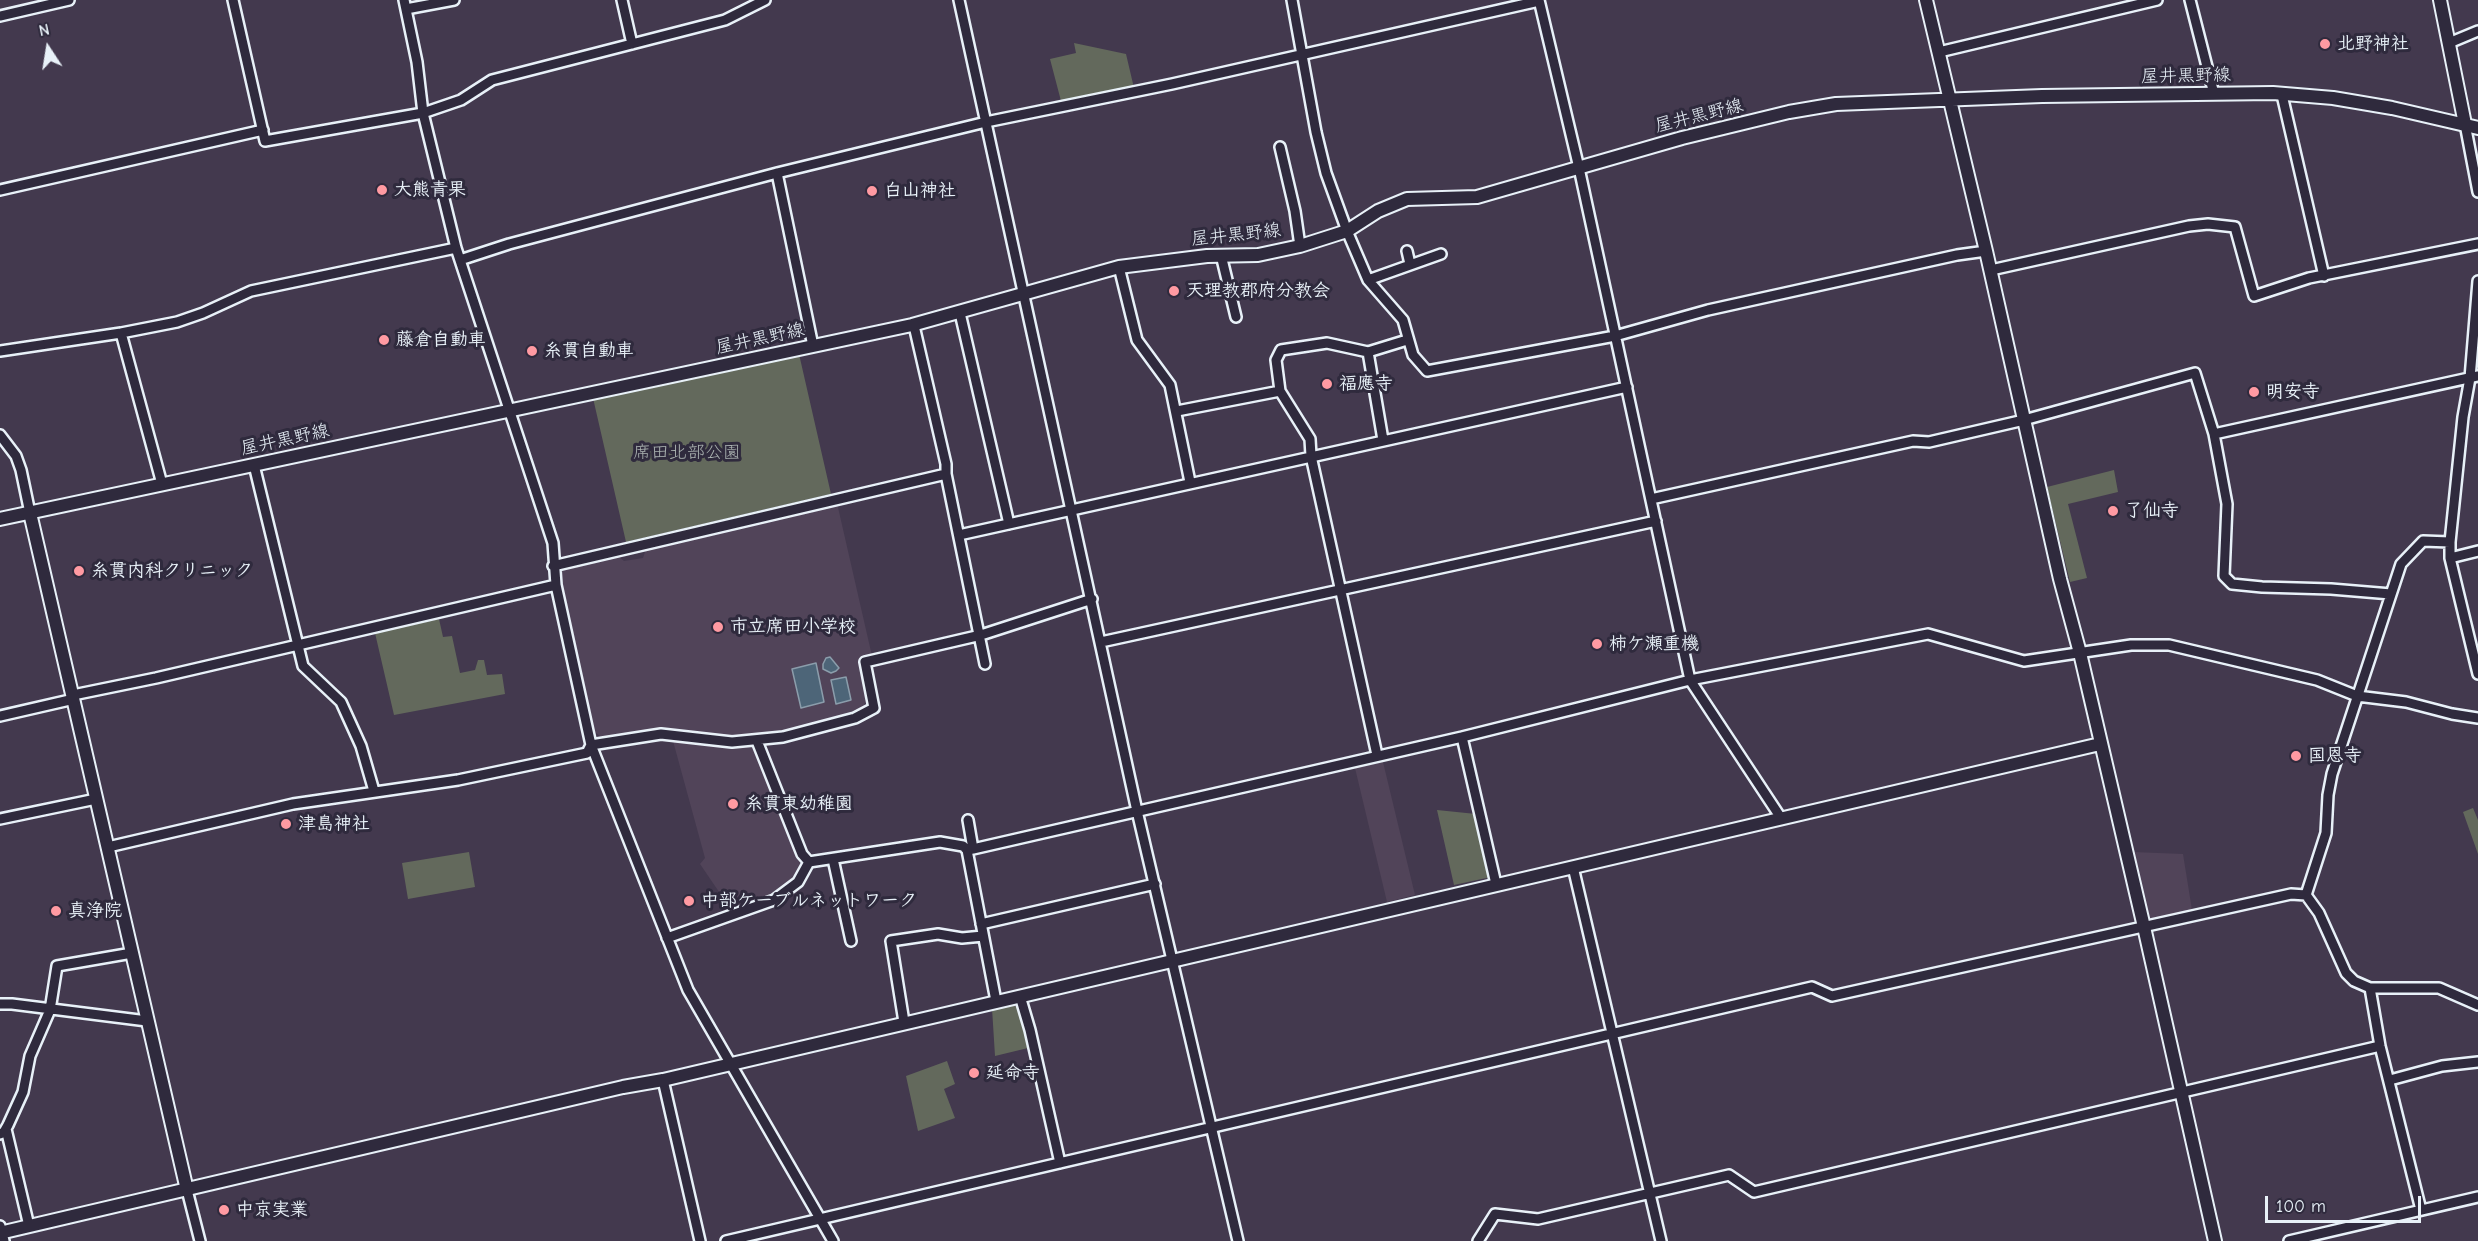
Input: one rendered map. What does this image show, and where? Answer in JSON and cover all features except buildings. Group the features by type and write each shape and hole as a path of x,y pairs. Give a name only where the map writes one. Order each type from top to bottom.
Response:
{"street":[{"path":"0,16 69,0"},
{"path":"233,0 265,141 423,113 461,100 492,80 725,20 765,0"},
{"path":"454,0 405,4 417,62 423,113 456,248 553,543 556,585 591,746 688,990 833,1241"},
{"path":"622,0 632,44"},
{"path":"959,0 1137,811 1238,1241"},
{"path":"1292,0 1300,54 1326,173 1347,231 1368,280 1402,320 1413,355 1427,371 1615,336 1708,310 1957,255 1986,251"},
{"path":"460,260 509,244 777,173 986,123 1539,0 1579,168 1690,680 1780,818"},
{"path":"1926,0 1991,270 2060,579 2080,653 2144,927 2214,1241"},
{"path":"1939,52 2157,0"},
{"path":"2190,0 2214,94"},
{"path":"2440,0 2478,192"},
{"path":"2449,44 2478,31"},
{"path":"2282,95 2324,276"},
{"name":"屋井黒野線","path":"0,519 912,325 1119,267 1221,255 1258,255 1300,246 1347,231 1378,211 1407,199 1477,197 1682,138 1789,112 1836,104 2042,96 2282,95 2333,98 2478,128"},
{"path":"0,190 263,130"},
{"path":"1280,147 1295,211 1300,246"},
{"path":"777,173 813,346"},
{"path":"1991,270 2189,226 2208,224 2235,227 2254,296 2324,276 2478,244"},
{"path":"0,351 121,333 177,322 251,291 456,248"},
{"path":"1407,251 1410,264"},
{"path":"1368,280 1441,254"},
{"path":"1221,255 1236,317"},
{"path":"1119,267 1137,340 1170,385 1190,482"},
{"path":"2478,280 2474,377 2463,417 2450,542 2450,558 2478,674"},
{"path":"960,313 1009,524"},
{"path":"912,325 946,464 946,474 981,635 985,664"},
{"path":"121,333 162,484"},
{"path":"1377,755 1311,456 1310,439 1280,391 1275,360 1281,350 1327,342 1368,352 1407,340"},
{"path":"1368,352 1383,440"},
{"path":"1651,499 1902,443 1929,442 2024,420 2195,373 2214,434 2228,504 2224,576 2232,584 2391,594"},
{"path":"2214,434 2474,377"},
{"path":"959,535 1627,387"},
{"path":"1177,411 1280,391"},
{"path":"0,435 16,456 21,470 147,1022 200,1241"},
{"path":"254,465 303,666 341,702 361,746 374,791"},
{"path":"553,566 946,474"},
{"path":"1101,642 1656,521"},
{"path":"2306,895 2326,832 2328,795 2332,774 2401,564 2423,541 2450,542"},
{"path":"2450,558 2478,551"},
{"path":"0,716 556,585"},
{"path":"591,746 661,734 732,742 757,741 783,737 855,718 874,708 865,662 981,635 1092,599"},
{"path":"809,862 940,842 970,849 1043,835 1137,811 1462,737 1690,680 1928,634 2024,661 2131,645 2169,645 2317,680 2357,696 2406,702 2452,714 2478,717"},
{"path":"1462,737 1496,884"},
{"path":"757,741 802,854 809,862"},
{"path":"1,1233 2100,744"},
{"path":"108,847 293,804 458,780 587,753 591,746"},
{"path":"0,819 96,799"},
{"path":"968,820 981,924 996,1001"},
{"path":"833,859 851,941"},
{"path":"667,938 774,900 798,882 809,862"},
{"path":"1573,867 1660,1241"},
{"path":"981,924 1155,884"},
{"path":"726,1241 1812,987 1832,996 2291,894 2306,895"},
{"path":"2306,895 2319,913 2346,973 2354,981 2370,988 2439,988 2478,1005"},
{"path":"904,1022 891,941 938,934 962,938 983,936"},
{"path":"29,1226 3,1131 22,1092 30,1056 50,1010 57,966 132,952"},
{"path":"2370,988 2380,1046 2421,1210"},
{"path":"1020,996 1030,1030 1060,1163"},
{"path":"0,1004 147,1022"},
{"path":"1478,1241 1495,1214 1538,1219 1729,1175 1754,1192 2380,1046"},
{"path":"2390,1080 2442,1065 2478,1062"},
{"path":"663,1080 700,1241"},
{"path":"2289,1241 2478,1197"}],"shaded area":[{"name":"市立席田小学校","path":"837,503 872,656 859,658 866,692 864,710 793,731 732,737 665,729 604,739 595,732 559,579 561,568 617,555 624,561 643,558 646,549"},
{"name":"糸貫東幼稚園","path":"673,741 733,747 749,745 755,749 801,863 800,871 785,885 767,897 730,908 700,864 705,858"},
{"path":"1383,762 1415,895 1387,902 1355,768"},
{"path":"2133,852 2183,854 2192,910 2147,920"}],"green space":[{"path":"1074,43 1126,54 1134,88 1061,101 1050,59 1076,53"},
{"name":"席田北部公園","path":"799,354 831,494 626,542 593,398"},
{"path":"2114,470 2118,492 2068,504 2087,578 2070,582 2047,487"},
{"path":"439,619 443,637 452,636 460,673 475,670 478,660 484,660 487,675 502,674 505,694 394,715 375,633"},
{"path":"2473,808 2478,820 2478,854 2463,812"},
{"path":"1437,810 1476,814 1491,877 1454,885"},
{"path":"469,852 475,887 408,899 402,863"},
{"path":"1012,1004 1019,1009 1028,1048 995,1056 992,1008"},
{"path":"947,1061 955,1084 944,1089 955,1118 918,1131 906,1076"}],"water":[{"path":"830,657 839,668 831,673 823,669 826,658"},
{"path":"816,663 824,702 801,708 792,669"},
{"path":"846,677 851,700 836,704 831,680"}],"place":[{"name":"北野神社","path":"2325,44"},
{"name":"大熊青果","path":"382,190"},
{"name":"白山神社","path":"872,191"},
{"name":"天理教郡府分教会","path":"1174,291"},
{"name":"藤倉自動車","path":"384,340"},
{"name":"糸貫自動車","path":"532,351"},
{"name":"福應寺","path":"1327,384"},
{"name":"明安寺","path":"2254,392"},
{"name":"了仙寺","path":"2113,511"},
{"name":"糸貫内科クリニック","path":"79,571"},
{"name":"市立席田小学校","path":"718,627"},
{"name":"柿ケ瀬重機","path":"1597,644"},
{"name":"国恩寺","path":"2296,756"},
{"name":"糸貫東幼稚園","path":"733,804"},
{"name":"津島神社","path":"286,824"},
{"name":"中部ケーブルネットワーク","path":"689,901"},
{"name":"真浄院","path":"56,911"},
{"name":"延命寺","path":"974,1073"},
{"name":"中京実業","path":"224,1210"}]}
